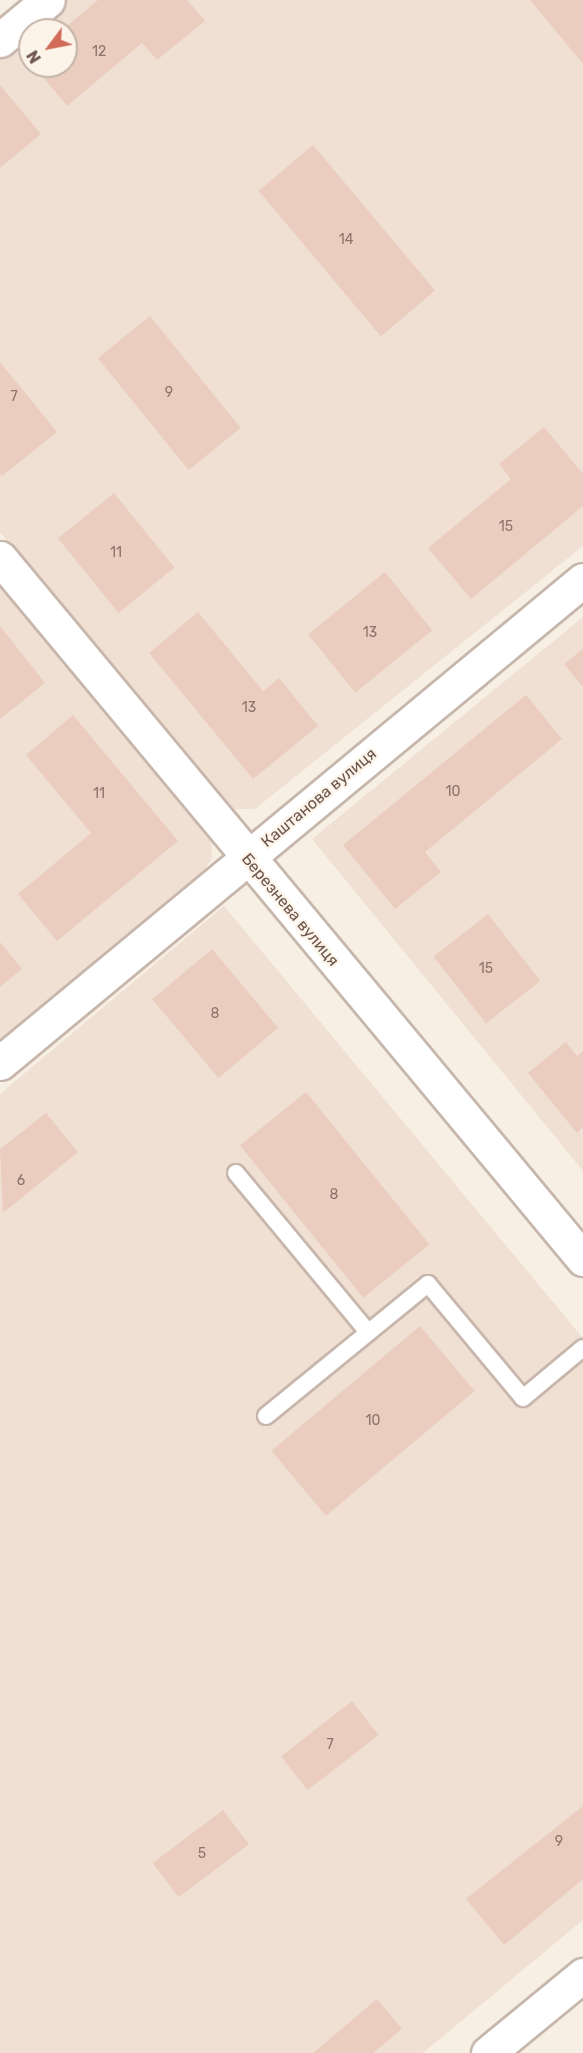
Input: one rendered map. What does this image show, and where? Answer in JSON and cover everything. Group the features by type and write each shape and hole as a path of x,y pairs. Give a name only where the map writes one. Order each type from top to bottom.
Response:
{"street":[{"path":"0,40 48,0"},
{"name":"Березнева вулиця","path":"0,558 247,858 583,1259"},
{"name":"Каштанова вулиця","path":"0,1063 583,580"},
{"path":"488,2053 583,1975"}],"lane":[{"path":"236,1173 368,1332"},
{"path":"266,1416 428,1284 523,1398 583,1348"}],"shaded area":[{"path":"61,0 583,0 583,546 255,809 235,809 219,801 0,532 0,50 18,35 18,78 78,78 78,18 39,18"},
{"path":"0,571 211,836 212,857 203,875 0,1040"},
{"path":"583,617 583,1171 312,839"},
{"path":"224,906 583,1338 583,1920 423,2053 0,2053 0,1094"}],"building":[{"path":"98,0 187,0 205,21 157,60 142,43 67,106 44,78 78,78 76,18"},
{"path":"530,0 583,0 583,64"},
{"path":"0,85 41,134 0,168"},
{"path":"313,145 435,291 381,336 259,191"},
{"path":"150,316 241,428 189,470 98,358"},
{"path":"0,362 57,432 2,476 0,474"},
{"path":"544,427 583,474 583,506 471,599 428,548 511,479 499,464"},
{"path":"114,493 174,568 118,613 58,538"},
{"path":"385,572 432,630 355,693 308,634"},
{"path":"198,612 263,691 279,678 318,726 253,779 149,653"},
{"path":"0,626 45,683 0,719"},
{"path":"583,649 583,687 564,664"},
{"path":"526,695 562,739 425,852 441,872 395,909 343,845"},
{"path":"73,715 178,841 57,941 18,894 91,833 26,755"},
{"path":"488,914 540,981 486,1023 434,956"},
{"path":"0,942 22,969 0,987"},
{"path":"212,949 278,1028 218,1078 152,999"},
{"path":"566,1042 577,1056 583,1051 583,1127 577,1133 528,1073"},
{"path":"306,1092 429,1244 363,1298 240,1145"},
{"path":"46,1113 78,1152 3,1213 0,1149"},
{"path":"420,1326 475,1391 326,1516 271,1451"},
{"path":"352,1701 378,1735 308,1790 281,1756"},
{"path":"583,1806 583,1879 504,1945 466,1899"},
{"path":"223,1810 249,1844 179,1897 153,1863"},
{"path":"377,1999 402,2029 373,2053 313,2053"}]}
